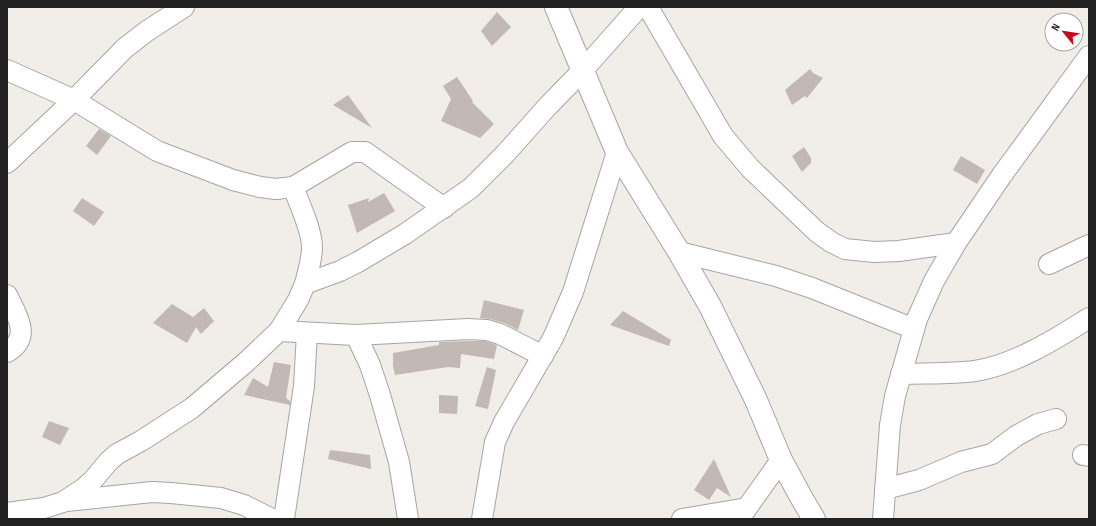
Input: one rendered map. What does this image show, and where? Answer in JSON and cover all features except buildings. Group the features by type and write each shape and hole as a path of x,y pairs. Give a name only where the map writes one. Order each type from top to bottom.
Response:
{"street":[{"path":"7,163 74,100 125,48 146,31 184,7"},
{"path":"556,7 617,152 679,252 710,306 756,400 781,460 814,519"},
{"path":"305,284 340,271 358,262 405,234 471,188 505,154 547,107 583,70 639,7"},
{"path":"648,7 723,136 750,168 817,232 831,242 845,249 874,252 899,251 956,244"},
{"path":"883,519 890,425 895,396 917,319 934,281 956,244 1002,175 1089,56"},
{"path":"7,70 74,100 156,151 233,180 260,188 276,189 293,187 352,152 365,152 444,208"},
{"path":"482,519 495,442 504,422 553,338 573,292 617,152"},
{"path":"63,502 83,489 92,481 117,454 142,441 192,408 245,363 279,331 298,300 305,284 312,246 306,220 293,187"},
{"path":"1049,264 1089,245"},
{"path":"679,252 776,276 812,288 914,329"},
{"path":"7,295 20,322 21,331 16,345 7,352"},
{"path":"901,374 975,371 1007,362 1046,344 1089,318"},
{"path":"279,331 356,335 468,329 487,330 500,334 543,356"},
{"path":"284,519 303,393 307,332"},
{"path":"356,335 370,364 400,462 408,519"},
{"path":"885,489 919,480 961,462 992,454 1016,436 1038,424 1056,419"},
{"path":"682,519 743,513 781,460"},
{"path":"7,513 44,508 63,502 152,492 221,498 244,505 272,519"}]}
